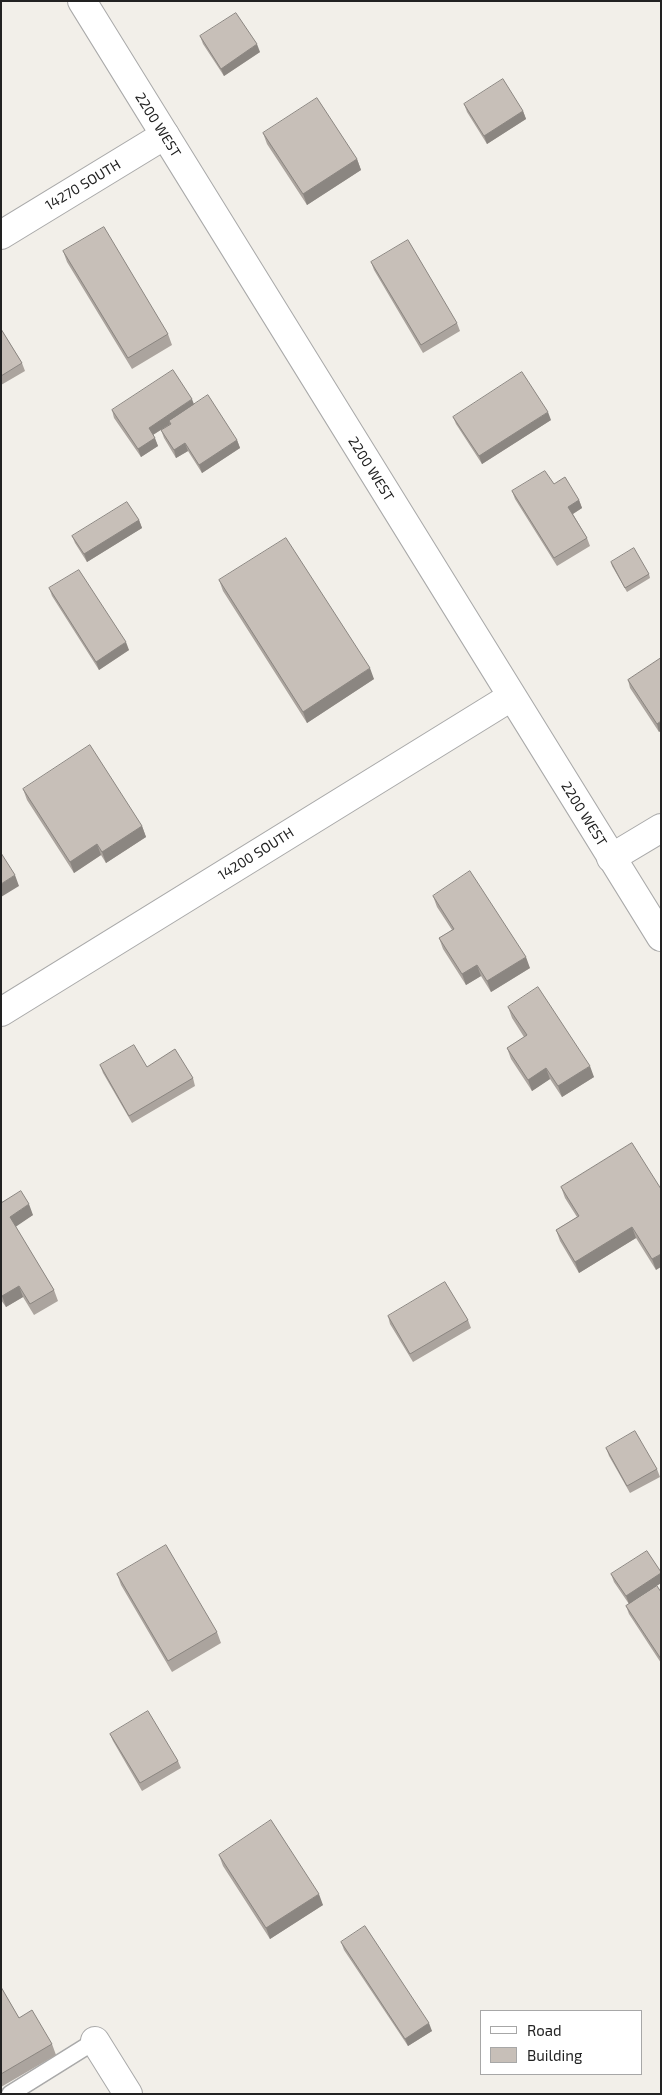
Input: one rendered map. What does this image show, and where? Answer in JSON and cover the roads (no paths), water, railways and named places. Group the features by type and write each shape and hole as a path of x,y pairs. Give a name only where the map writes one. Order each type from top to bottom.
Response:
{"street":[{"name":"2200 WEST","path":"82,1 661,937"},
{"name":"14270 SOUTH","path":"1,235 165,135"},
{"name":"14200 SOUTH","path":"1,1012 511,697"},
{"path":"611,858 661,828"},
{"path":"95,2041 128,2094"}],"lane":[{"path":"10,2094 95,2041"}]}
